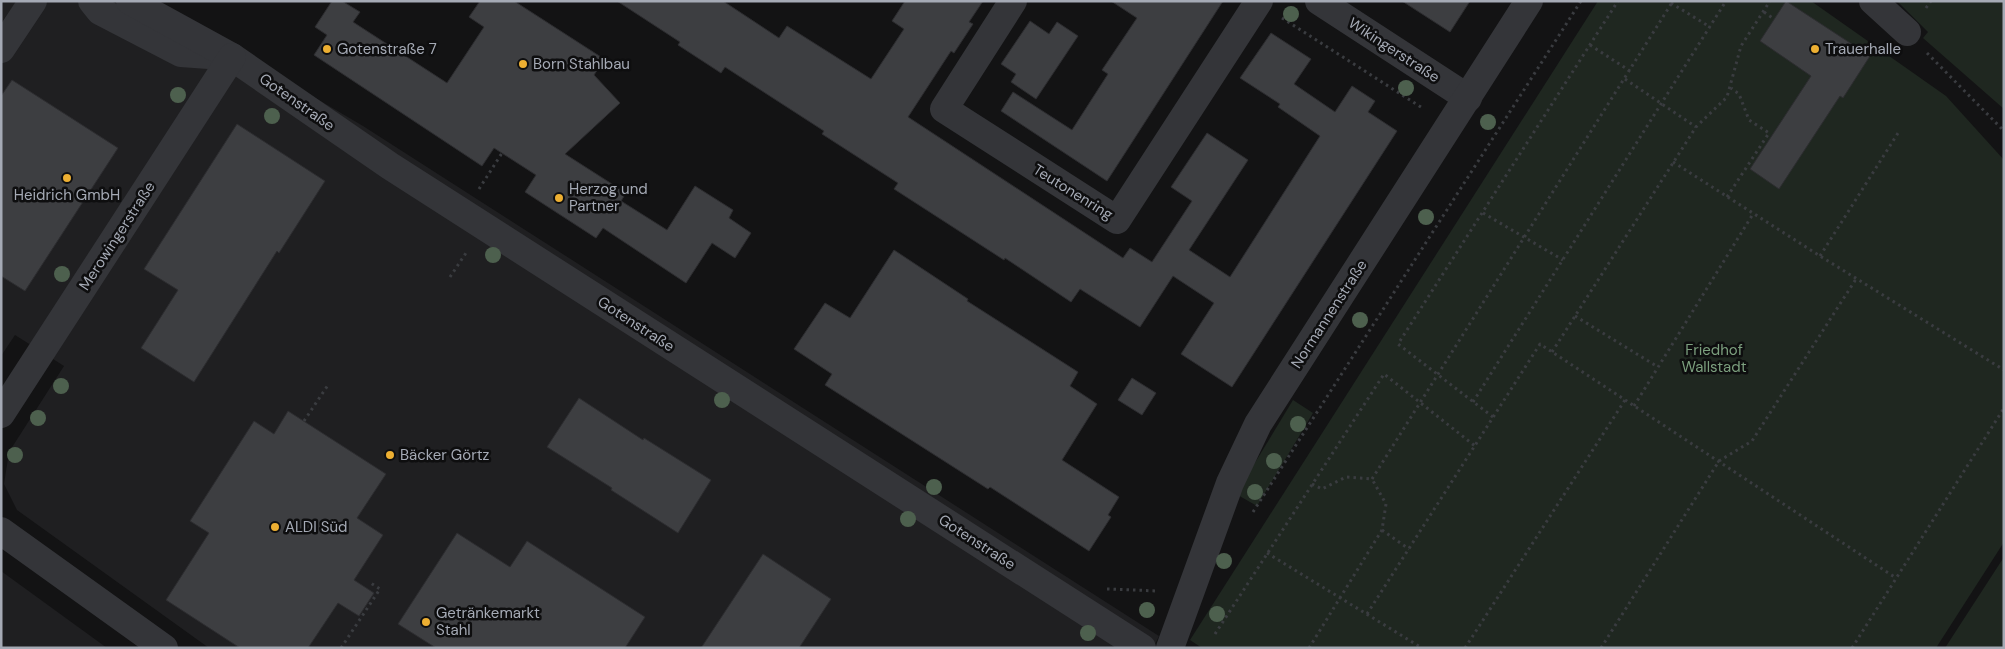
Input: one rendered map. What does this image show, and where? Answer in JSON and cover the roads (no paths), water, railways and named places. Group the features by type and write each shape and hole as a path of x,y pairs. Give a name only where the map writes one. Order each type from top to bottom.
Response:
{"street":[{"path":"1,48 33,1"},
{"path":"92,1 100,11 182,53 232,56"},
{"name":"Gotenstraße","path":"130,1 232,56 390,166 1142,648"},
{"name":"Teutonenring","path":"1013,1 944,109 1117,220 1259,2"},
{"name":"Wikingerstraße","path":"1319,1 1468,98"},
{"name":"Normannenstraße","path":"1170,648 1230,483 1258,424 1529,1"},
{"path":"1873,1 1907,32"},
{"name":"Merowingerstraße","path":"1,414 232,56"},
{"path":"1,531 164,648"}],"place":[{"name":"Gotenstraße 7","path":"327,49"},
{"name":"Trauerhalle","path":"1815,49"},
{"name":"Born Stahlbau","path":"523,64"},
{"name":"Heidrich GmbH","path":"67,178"},
{"name":"Herzog und Partner","path":"559,198"},
{"name":"Bäcker Görtz","path":"390,455"},
{"name":"ALDI Süd","path":"275,527"},
{"name":"Getränkemarkt Stahl","path":"426,622"}],"park label":[{"name":"Friedhof Wallstadt","path":"1714,358"}]}
